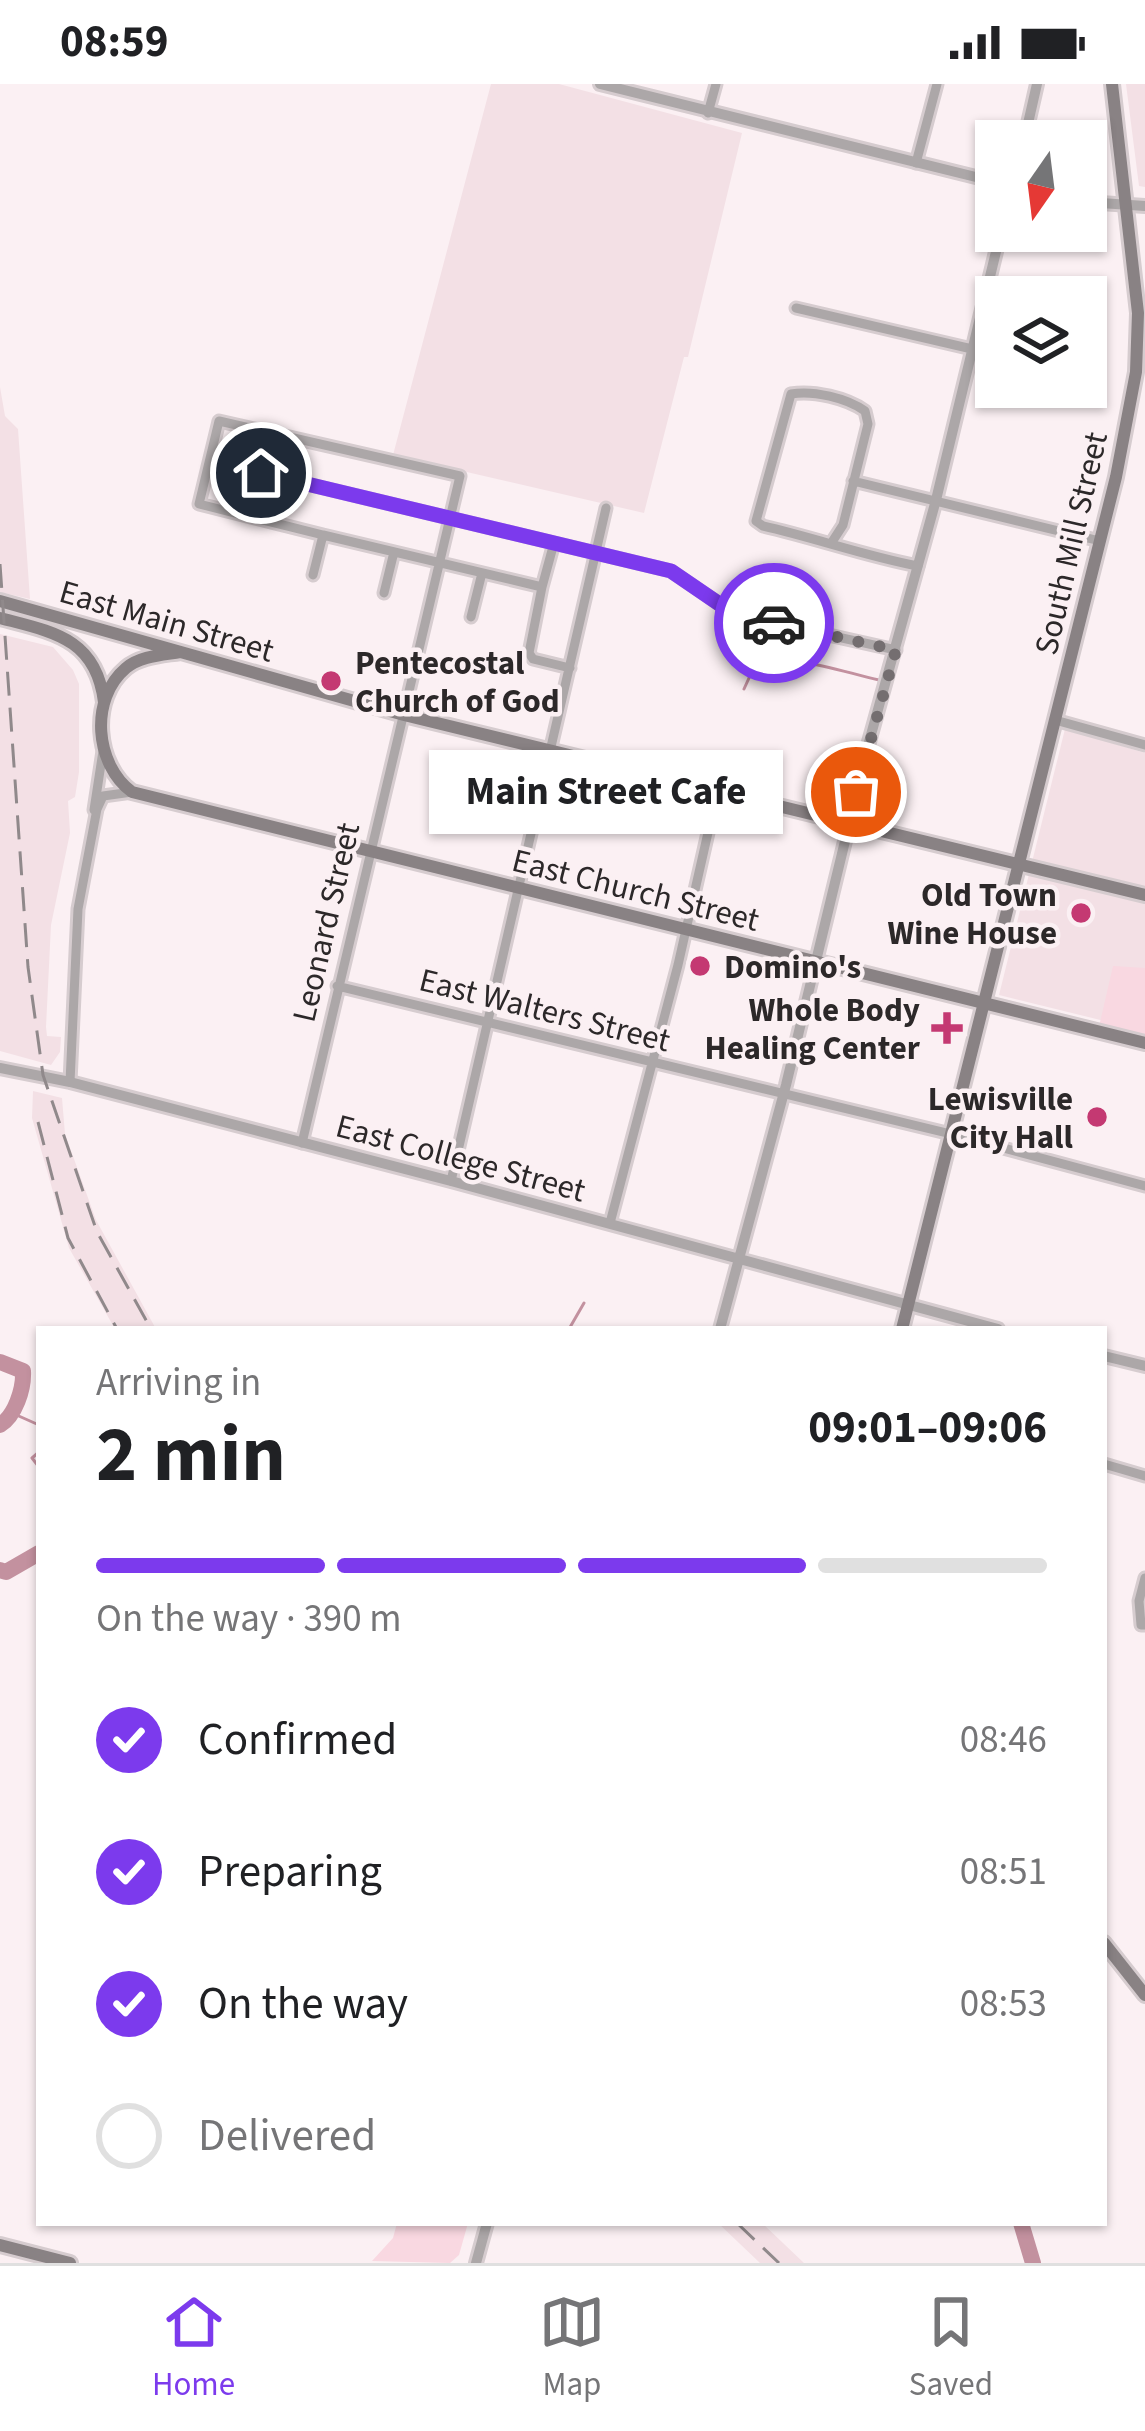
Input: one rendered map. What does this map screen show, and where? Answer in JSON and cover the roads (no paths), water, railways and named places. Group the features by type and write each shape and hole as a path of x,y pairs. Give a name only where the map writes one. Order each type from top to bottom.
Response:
{"main road":[{"name":"South Mill Street","path":"903,1326 987,1003 1100,541 1136,372 1138,313 1129,204 1112,84"},
{"name":"East Main Street","path":"0,601 404,715 1145,896"},
{"name":"East Main Street","path":"0,619 56,633 76,646 101,679 104,703"},
{"path":"132,792 121,784 103,751 104,703 113,682 129,664 180,652"},
{"name":"East Church Street","path":"132,792 1145,1042"},
{"path":"1107,1947 1145,1995"},
{"path":"0,2245 70,2263"}],"street":[{"path":"599,84 975,177"},
{"path":"708,113 716,84"},
{"path":"916,164 937,84"},
{"path":"1029,120 1037,84"},
{"path":"1107,203 1145,206"},
{"path":"721,1326 996,252"},
{"path":"796,308 972,349"},
{"path":"832,542 843,525 868,424 865,411 857,404 804,391 791,394 756,521 860,554 918,566"},
{"path":"251,517 269,432 219,421 199,503 251,517 323,535 542,587"},
{"name":"Leonard Street","path":"269,432 460,476 302,1143"},
{"path":"261,473 671,571 734,614 896,650"},
{"path":"853,481 1100,541"},
{"path":"451,1181 606,508"},
{"path":"313,575 323,535"},
{"path":"554,543 529,653 533,659 570,668"},
{"path":"384,592 394,552"},
{"path":"471,617 482,573"},
{"path":"1055,720 1145,745"},
{"path":"70,1082 78,909 103,751"},
{"path":"94,821 103,796 132,792"},
{"path":"610,1223 717,793"},
{"name":"East Walters Street","path":"337,986 951,1134 1145,1186"},
{"name":"East College Street","path":"0,1068 451,1181 986,1326"},
{"path":"1107,1357 1145,1366"},
{"path":"1107,1465 1145,1476"},
{"path":"1145,1578 1139,1601 1141,1624 1145,1624"},
{"path":"476,2263 486,2226"}],"waterway":[{"path":"744,689 754,667 784,661 879,680"},
{"path":"571,1326 584,1303"},
{"path":"0,1362 23,1371 18,1401 0,1425"},
{"path":"12,1413 36,1424"},
{"path":"36,1455 32,1458 36,1463"},
{"path":"0,1570 6,1572 36,1555"},
{"path":"1022,2226 1033,2263"}],"railway":[{"path":"0,564 28,967 43,1075 97,1232 149,1326"},
{"path":"38,1122 68,1238 115,1326"},
{"path":"740,2226 779,2263"}],"place":[{"name":"Pentecostal Church of God","path":"331,681"},
{"name":"Main Street Cafe","path":"856,792"},
{"name":"Old Town Wine House","path":"1081,913"},
{"name":"Domino's","path":"700,966"},
{"name":"Whole Body Healing Center","path":"947,1028"},
{"name":"Lewisville City Hall","path":"1097,1117"}]}
